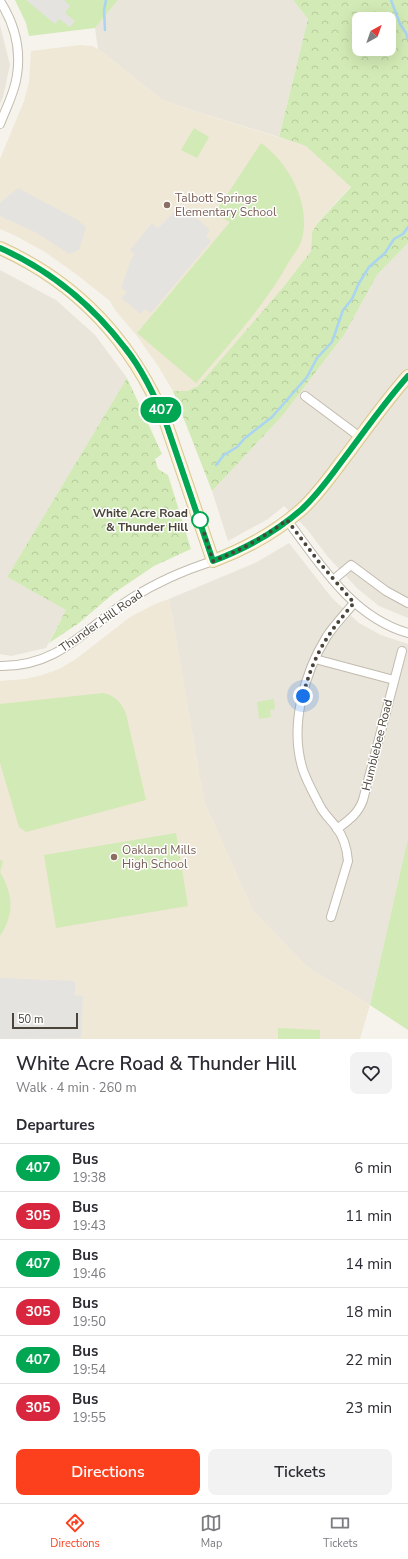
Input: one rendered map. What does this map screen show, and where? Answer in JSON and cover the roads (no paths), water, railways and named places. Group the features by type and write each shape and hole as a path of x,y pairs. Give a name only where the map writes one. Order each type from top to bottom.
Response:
{"street":[{"path":"0,2 13,26 18,60 17,75 12,94 0,124"},
{"path":"0,248 37,268 69,290 126,348 142,374 165,420 213,561"},
{"name":"Thunder Hill Road","path":"0,666 24,665 50,656 71,644 106,616 150,587 190,569 233,554 255,542 287,520 302,509 314,496 408,376"},
{"path":"306,396 360,437"},
{"path":"287,520 333,580 354,603 383,624 408,633"},
{"path":"333,580 351,565 386,591 408,603"},
{"path":"331,917 348,861 347,852 338,829 321,808 303,770 300,757 298,726 307,679 314,659 327,636 354,603"},
{"name":"Humblebee Road","path":"338,829 360,809 402,651"},
{"path":"314,659 394,680"}],"waterway":[{"path":"105,30 104,10 106,0"},
{"path":"391,0 400,24 408,39"},
{"path":"216,465 224,455 237,447 245,438 272,417 307,377 317,358 332,342 343,310 352,299 359,283 369,267 385,253 394,239 403,234 408,227"}],"place":[{"name":"Talbott Springs Elementary School","path":"167,205"},
{"name":"White Acre Road & Thunder Hill","path":"200,520"},
{"name":"Oakland Mills High School","path":"114,857"}]}
